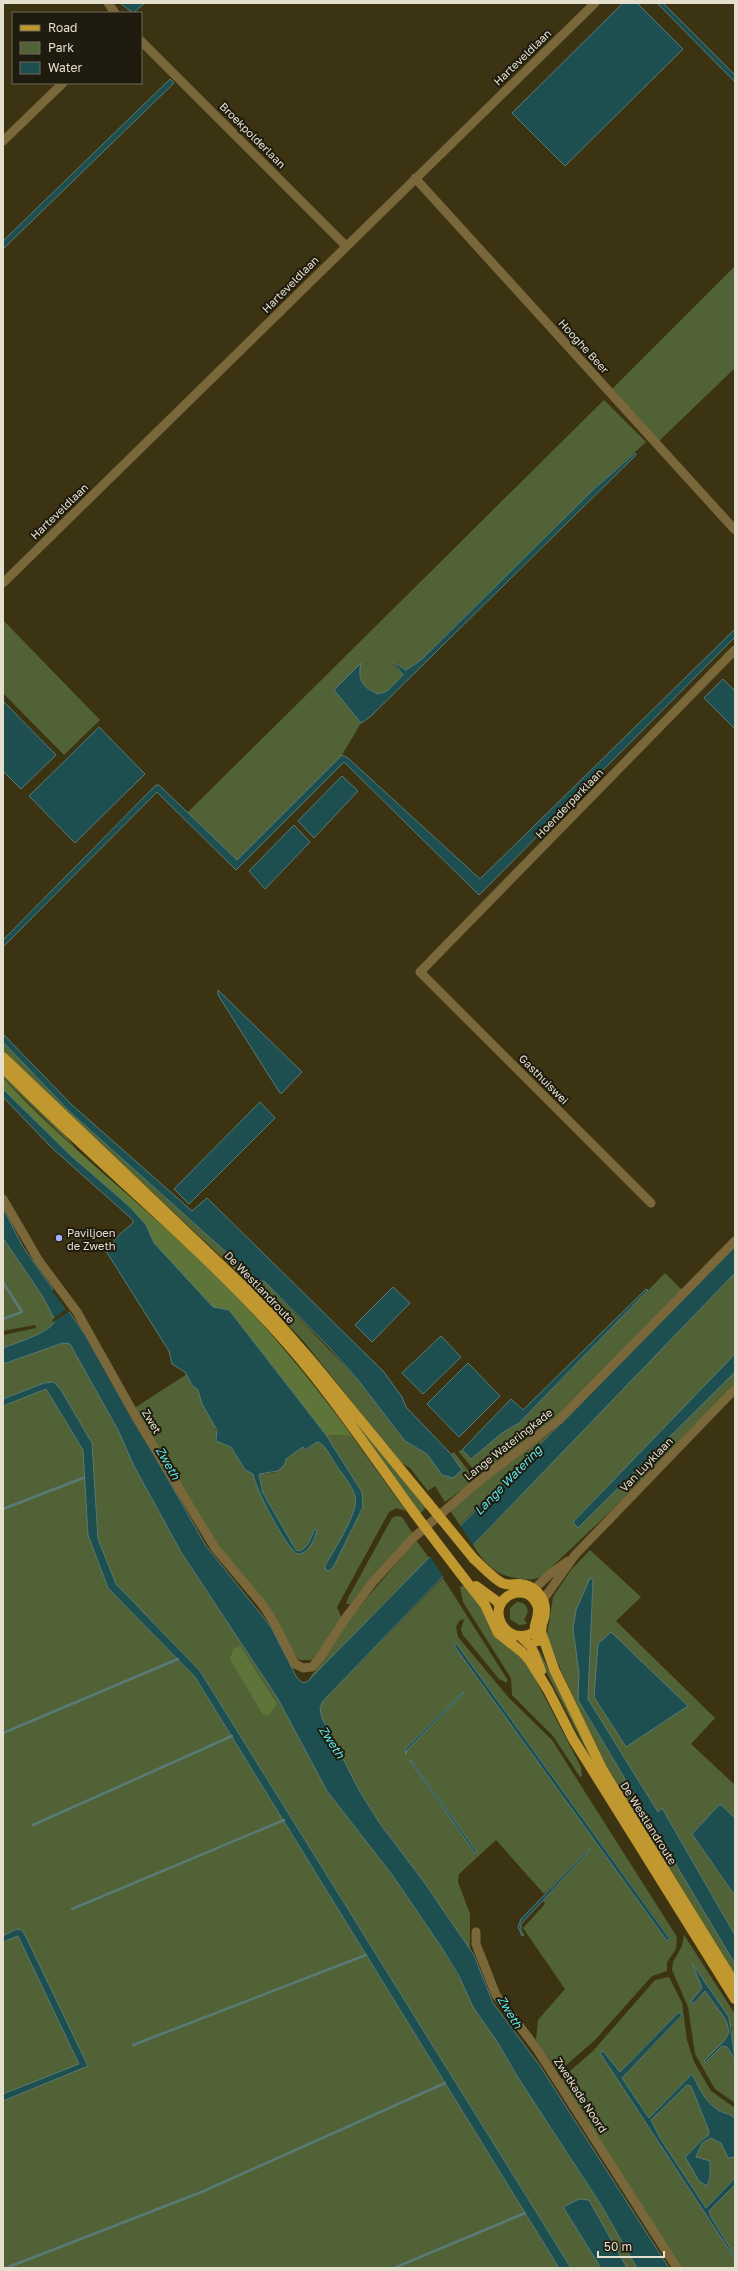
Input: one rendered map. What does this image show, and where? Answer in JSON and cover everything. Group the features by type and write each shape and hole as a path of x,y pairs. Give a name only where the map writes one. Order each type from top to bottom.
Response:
{"main road":[{"name":"De Westlandroute","path":"3,1057 261,1303 310,1359 474,1559 510,1589"},
{"name":"De Westlandroute","path":"3,1068 83,1147 206,1259 268,1323 323,1387 415,1514 485,1605 498,1633 522,1652 548,1690"},
{"name":"De Westlandroute","path":"460,1573 498,1602 500,1606"},
{"path":"542,1624 534,1632 520,1636 513,1634 504,1628 499,1617 500,1606 510,1589 525,1585 543,1600"},
{"path":"531,1591 538,1608 534,1632"},
{"name":"De Westlandroute","path":"543,1600 545,1615 540,1632 554,1669 602,1769 735,1984"},
{"name":"De Westlandroute","path":"534,1632 547,1660 554,1669"},
{"name":"De Westlandroute","path":"520,1636 531,1646 548,1690 573,1740 735,1999"}],"street":[{"path":"108,3 114,12"},
{"name":"Harteveldlaan","path":"3,583 594,3"},
{"name":"Broekpolderlaan","path":"142,42 346,246"},
{"path":"3,141 62,84"},
{"name":"Hooghe Beer","path":"415,178 735,530"},
{"name":"Hoenderparklaan","path":"420,972 735,650"},
{"name":"Gasthuiswei","path":"420,972 651,1203"},
{"name":"Zwet","path":"3,1199 39,1261 77,1312 137,1419 215,1548 262,1604 273,1621 295,1664 303,1668"},
{"name":"Lange Wateringkade","path":"303,1668 312,1667 319,1659 347,1616 368,1588 413,1538 479,1481 559,1420 735,1241"},
{"name":"Van Luyklaan","path":"543,1600 575,1556 735,1389"},
{"name":"Van Luyklaan","path":"531,1591 550,1574 575,1556"},
{"name":"Zwetkade Noord","path":"476,1932 476,1944 496,1995 537,2049 676,2268"}],"green space":[{"path":"735,266 735,368 659,441 612,389"},
{"path":"604,400 646,442 594,489 421,660 406,670 395,662 393,664 403,675 387,691 378,694 368,689 362,683 359,675 360,664 334,690 361,723 342,755 237,860 187,813"},
{"path":"3,620 100,720 64,755 3,693"},
{"path":"3,1042 69,1111 256,1279 265,1282 358,1380 405,1441 427,1454 442,1475 462,1470 451,1454 454,1452 474,1478 474,1481 445,1502 435,1486 428,1491 410,1468 400,1462 305,1343 266,1301 229,1264 21,1070 3,1050"},
{"path":"3,1060 66,1122 196,1242 281,1328 345,1404 426,1507 420,1514 335,1398 256,1306 203,1253 57,1117 3,1064"},
{"path":"3,1072 63,1132 76,1149 3,1078"},
{"path":"3,1078 77,1150 180,1241 245,1305 318,1391 352,1436 326,1435 229,1310 213,1308 153,1242 146,1225 130,1207 69,1154 3,1089"},
{"path":"3,1238 43,1297 55,1320 48,1329 41,1333 3,1348 3,1335 36,1328 35,1325 3,1331"},
{"path":"665,1273 682,1290 555,1419 479,1476 458,1451 462,1450 471,1459 502,1433 519,1423"},
{"path":"735,1273 735,1383 612,1510 543,1575 538,1578 528,1580 513,1578 499,1573 488,1565 473,1546 635,1375"},
{"path":"63,1343 70,1344 118,1430 134,1466 181,1552 278,1699 327,1791 393,1876 440,1945 517,2076 601,2205 637,2268 627,2268 589,2200 563,2207 601,2268 571,2268 200,1671 116,1584 98,1539 92,1443 54,1382 44,1383 3,1399 3,1364"},
{"path":"187,1374 200,1393 202,1404 213,1422 217,1433 216,1440 231,1447 245,1470 253,1474 273,1473 278,1471 286,1459 303,1447 306,1450 326,1435 352,1436 406,1511 396,1508 389,1512 337,1607 342,1619 313,1660 299,1660 220,1551 133,1409"},
{"path":"46,1389 83,1450 88,1535 108,1588 195,1677 559,2268 3,2268 3,2101 88,2066 22,1930 17,1929 3,1936 3,1406"},
{"path":"554,1430 460,1525 449,1509 481,1482"},
{"path":"397,1516 402,1517 413,1534 350,1604 346,1604 392,1518"},
{"path":"416,1540 429,1558 308,1681 350,1618"},
{"path":"590,1550 641,1597 616,1621 715,1718 691,1744 735,1785 735,1818 720,1804 692,1834 735,1896 735,1935 662,1808 658,1813 588,1699 593,1580 576,1610 573,1629 579,1673 578,1700 735,1964 735,1979 610,1781 548,1641 547,1635 553,1597 571,1570"},
{"path":"443,1578 507,1679 507,1683 499,1679 463,1635 461,1630 464,1619 459,1621 456,1627 458,1637 509,1698 552,1740 677,1937 676,1949 667,1962 667,1971 652,1976 594,2041 558,2072 536,2040 538,2020 565,1989 523,1928 545,1904 543,1901 590,1850 589,1849 544,1894 496,1840 459,1874 458,1882 470,1914 470,1950 424,1882 381,1825 360,1792 322,1718 320,1708 323,1701","holes":["456,1643 670,1938 667,1941 454,1644"]},
{"path":"464,1585 510,1646 529,1667 581,1767 582,1776 580,1777 553,1736 512,1695 511,1678 463,1602 460,1587"},
{"path":"517,1602 525,1605 527,1608 527,1613 524,1619 527,1624 519,1625 510,1619 510,1608"},
{"path":"240,1646 277,1704 268,1716 262,1713 230,1659 233,1649"},
{"path":"539,1650 599,1769 596,1769 536,1652"},
{"path":"18,1935 79,2064 3,2094 3,1942"},
{"path":"684,1935 735,2014 735,2051 732,2047 732,2028 693,1965 702,1988 694,2004 705,1991 726,2020 729,2032 725,2040 704,2062 722,2046 727,2047 735,2059 735,2103 715,2089 695,2054 688,2007 672,1970 673,1962 682,1946"},
{"path":"669,1977 682,2003 687,2040 694,2062 711,2091 735,2108 735,2119 713,2107 709,2103 692,2074 649,2118 622,2078 682,2016 679,2012 619,2073 603,2051 600,2053 735,2259 735,2268 678,2268 561,2079 593,2051 655,1980"},
{"path":"687,2085 691,2086 709,2131 708,2136 701,2140 685,2157 690,2164 696,2158 702,2143 711,2138 721,2143 728,2158 735,2157 735,2178 706,2208 660,2138 651,2120"},
{"path":"735,2185 735,2256 710,2215 709,2210"}],"water":[{"path":"120,3 145,3 134,12 132,12"},
{"path":"623,3 637,3 683,49 565,166 512,113"},
{"path":"657,3 663,3 735,75 735,82"},
{"path":"170,79 174,83 3,249 3,241"},
{"path":"635,453 636,455 370,717 361,723 334,690 361,663 360,674 362,683 368,689 378,694 387,691 403,675 393,662 406,670 421,660 594,489"},
{"path":"735,629 735,637 479,895 344,762 236,870 157,792 3,947 3,940 156,785 159,785 237,860 342,755 348,758 480,879"},
{"path":"723,679 735,691 735,729 704,698"},
{"path":"3,701 56,755 21,789 3,771"},
{"path":"99,727 145,774 75,843 29,796"},
{"path":"342,776 358,791 314,838 298,821"},
{"path":"294,825 310,842 265,889 249,871"},
{"path":"218,990 302,1072 282,1093 280,1093 218,995"},
{"path":"3,1034 71,1104 192,1211 207,1198 383,1371 402,1397 406,1407 451,1454 462,1470 453,1478 442,1475 427,1454 405,1441 358,1380 329,1347 265,1282 256,1279 69,1111 3,1042"},
{"path":"3,1089 69,1154 130,1207 146,1225 154,1243 213,1307 229,1310 326,1435 362,1492 363,1507 334,1566 329,1571 326,1570 325,1566 350,1521 354,1511 355,1496 352,1488 328,1451 323,1445 317,1442 305,1450 303,1447 286,1459 285,1464 278,1471 259,1474 263,1493 296,1550 301,1551 308,1544 315,1529 317,1530 315,1538 308,1549 301,1554 297,1554 278,1529 259,1491 253,1474 245,1470 231,1447 216,1441 217,1430 202,1404 198,1390 192,1385 185,1372 172,1364 169,1351 106,1251 120,1234 133,1223 133,1220 52,1148 3,1097"},
{"path":"260,1102 275,1118 189,1204 174,1189"},
{"path":"3,1208 23,1247 89,1340 206,1546 271,1627 297,1678 303,1683 308,1681 735,1246 735,1273 323,1701 320,1708 322,1718 360,1792 381,1825 424,1882 474,1955 493,2003 540,2066 669,2268 637,2268 601,2205 517,2076 498,2043 473,2007 458,1974 440,1945 393,1876 327,1791 278,1699 181,1552 134,1466 118,1430 70,1344 63,1343 3,1364 3,1348 41,1333 48,1329 55,1320 43,1297 3,1238"},
{"path":"393,1287 410,1303 372,1342 355,1325"},
{"path":"646,1289 648,1290 519,1423 502,1433 471,1459 462,1450 511,1399 523,1410"},
{"path":"441,1336 461,1357 423,1394 402,1373"},
{"path":"735,1354 735,1372 578,1528 573,1522"},
{"path":"468,1363 500,1396 459,1437 427,1404"},
{"path":"54,1382 61,1390 92,1443 98,1539 116,1584 200,1671 571,2268 559,2268 195,1677 108,1588 88,1535 83,1450 46,1389 3,1406 3,1399 44,1383"},
{"path":"590,1578 593,1580 588,1699 658,1812 662,1808 735,1935 735,1964 578,1700 579,1673 573,1629 576,1610"},
{"path":"611,1632 688,1706 626,1747 594,1697 598,1644"},
{"path":"456,1643 670,1939 667,1941 457,1650 454,1644"},
{"path":"463,1692 464,1693 407,1750 406,1755 405,1749"},
{"path":"411,1760 477,1852 475,1853 410,1761"},
{"path":"720,1804 735,1818 735,1896 692,1834"},
{"path":"589,1849 590,1850 521,1924 521,1931 524,1935 522,1936 518,1927 521,1919"},
{"path":"17,1929 22,1930 27,1939 88,2066 3,2101 3,2094 79,2064 18,1936 3,1942 3,1936"},
{"path":"692,1963 729,2017 735,2059 727,2047 722,2046 705,2063 704,2061 725,2040 729,2032 726,2020 705,1991 693,2004 691,2001 702,1988"},
{"path":"679,2012 682,2015 622,2078 649,2118 692,2074 709,2103 713,2107 735,2119 735,2157 728,2158 721,2143 711,2138 702,2143 696,2157 710,2161 710,2178 707,2186 699,2181 685,2157 701,2140 708,2136 709,2131 691,2086 687,2085 651,2120 660,2138 706,2208 735,2178 735,2185 709,2211 735,2256 735,2259 600,2053 603,2051 620,2072"},
{"path":"579,2199 589,2200 627,2268 601,2268 563,2207"}],"pier":[{"path":"54,1289 71,1310 52,1323 53,1319 66,1309 52,1291"},
{"path":"459,1524 475,1548 445,1579 429,1555"}],"waterway":[{"path":"3,1282 22,1312 3,1319"},
{"path":"3,1509 83,1478"},
{"path":"3,1733 178,1659"},
{"path":"33,1825 232,1736"},
{"path":"72,1909 284,1820"},
{"path":"133,2045 366,1955"},
{"path":"6,2268 204,2191 445,2083"},
{"path":"394,2268 525,2213"}],"place":[{"name":"Paviljoen de Zweth","path":"59,1238"}],"water label":[{"name":"Zweth","path":"168,1463"},
{"name":"Lange Watering","path":"508,1480"},
{"name":"Zweth","path":"332,1742"},
{"name":"Zweth","path":"510,2012"}]}
